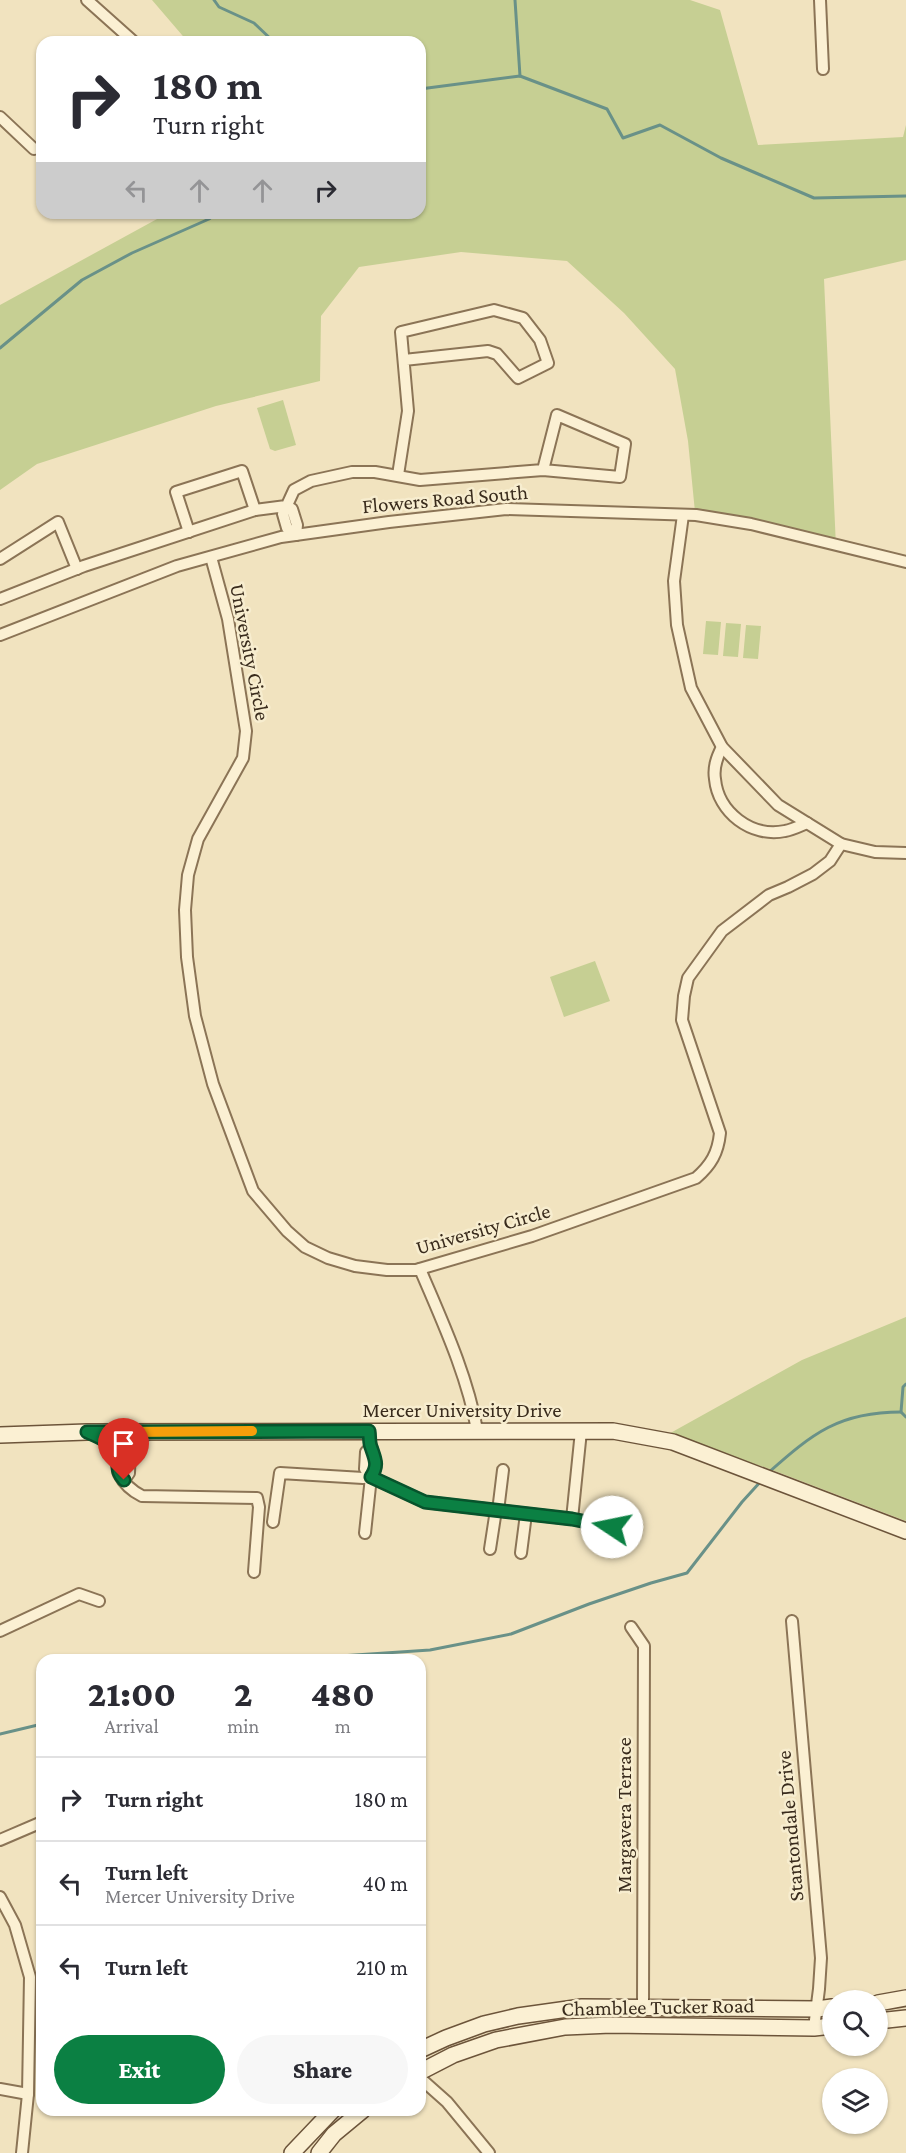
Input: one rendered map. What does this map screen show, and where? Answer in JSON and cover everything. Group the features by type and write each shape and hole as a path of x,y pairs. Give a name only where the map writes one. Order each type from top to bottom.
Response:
{"main road":[{"name":"Mercer University Drive","path":"0,1435 87,1432 614,1431 673,1442 906,1531"},
{"path":"888,2001 906,1998"},
{"name":"Chamblee Tucker Road","path":"426,2047 484,2024 518,2016 582,2007 822,2008"},
{"path":"888,2020 906,2018"},
{"name":"Chamblee Tucker Road","path":"426,2069 453,2055 496,2040 565,2027 611,2025 822,2027"},
{"path":"292,2153 327,2116"},
{"path":"319,2153 334,2134 356,2116"}],"street":[{"path":"87,0 127,36"},
{"path":"820,0 823,69"},
{"path":"0,117 34,149"},
{"path":"398,475 408,411 401,332 494,310 523,318 540,340 549,363 518,378 497,354 488,351 404,360"},
{"path":"286,506 294,490 311,481 352,472 375,472 420,480 543,470 620,477 625,444 557,415 543,470"},
{"path":"189,532 176,492 242,471 255,510"},
{"path":"0,599 76,569 255,510 286,506 292,509 297,525 296,535"},
{"name":"Flowers Road South","path":"0,635 168,570 296,535 506,509 696,515 751,524 906,562"},
{"path":"683,515 674,581 677,625 691,688 722,747 778,805 841,844 875,852 906,853"},
{"path":"0,559 58,522 76,569"},
{"name":"University Circle","path":"211,557 228,619 246,730 243,758 198,839 188,875 185,910 195,1016 213,1084 253,1191 287,1231 305,1246 328,1257 355,1266 387,1270 420,1269 532,1236 696,1178 705,1170 718,1147 720,1133 682,1020 688,978 722,931 769,895 813,874 830,861 841,844"},
{"path":"722,747 716,761 714,778 720,800 736,819 750,827 767,832 785,831 807,824"},
{"path":"420,1269 459,1363 474,1412 477,1431"},
{"path":"365,1533 371,1477 376,1469 369,1431"},
{"path":"572,1519 581,1431"},
{"path":"87,1432 103,1439 113,1448 118,1473 129,1490 142,1496 257,1498 259,1507 254,1572"},
{"path":"124,1480 129,1473 130,1448 150,1432"},
{"path":"116,1455 129,1454"},
{"path":"490,1549 503,1470"},
{"path":"273,1522 280,1473 371,1477 425,1502 572,1519 612,1527"},
{"path":"521,1553 526,1514"},
{"path":"0,1631 79,1594 99,1601"},
{"name":"Stantondale Drive","path":"792,1621 824,1990"},
{"name":"Margavera Terrace","path":"631,1627 644,1646 643,2006"},
{"path":"0,1840 36,1825"},
{"path":"0,1897 15,1925 30,1977 28,2094 22,2153"},
{"name":"Stantondale Drive","path":"813,2028 822,2013"},
{"path":"426,2083 447,2102 489,2153"},
{"path":"0,2089 28,2094"}],"green space":[{"path":"152,0 690,0 720,10 758,145 903,137 906,125 906,260 824,279 836,547 695,512 688,441 675,369 624,313 567,261 461,252 359,267 321,316 320,381 216,406 37,464 0,490 0,305 157,219 426,219 426,36 183,36"},
{"path":"283,400 296,445 275,451 270,449 257,408"},
{"path":"706,621 721,622 718,655 703,654"},
{"path":"726,623 741,624 738,657 723,656"},
{"path":"746,625 761,626 758,659 743,658"},
{"path":"595,961 610,1001 564,1017 550,977"},
{"path":"906,1317 906,1521 767,1468 665,1436 802,1360"}],"waterway":[{"path":"214,0 219,7 254,23 268,36"},
{"path":"515,0 520,76"},
{"path":"426,88 520,76 607,109 623,138 660,125 721,158 814,198 906,196"},
{"path":"0,348 82,280 132,253 209,219"},
{"path":"906,1384 903,1387 901,1412 906,1417"},
{"path":"768,1473 799,1447 828,1428 860,1416 901,1412"},
{"path":"370,1654 430,1650 511,1634 589,1604 687,1573 762,1480"},
{"path":"0,1734 36,1725"}],"slow traffic":[{"path":"123,1432 252,1431"}],"route":[{"path":"124,1480 118,1473 117,1458 113,1448 103,1439 87,1432 369,1431 376,1469 371,1477 425,1502 572,1519 612,1527"}]}
